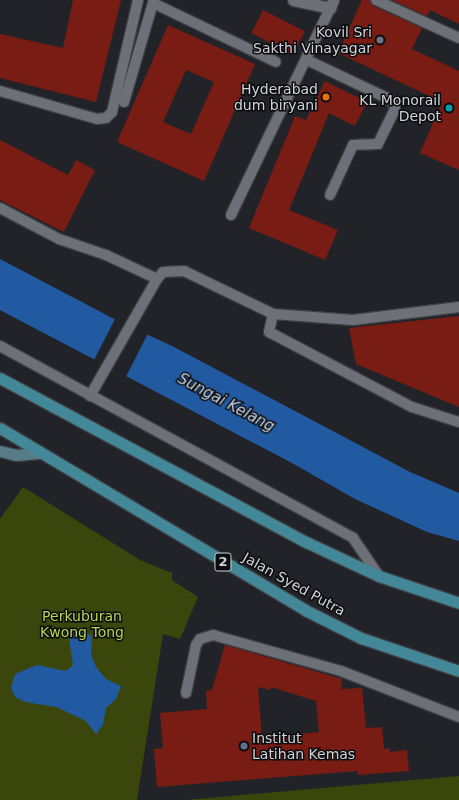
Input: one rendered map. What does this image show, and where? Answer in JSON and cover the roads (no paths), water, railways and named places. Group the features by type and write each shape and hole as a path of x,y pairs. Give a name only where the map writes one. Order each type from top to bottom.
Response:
{"main road":[{"path":"0,378 257,516 379,576 459,603"},
{"name":"Jalan Syed Putra","path":"0,428 305,610 361,638 459,670"},
{"path":"0,451 16,455 41,453"}],"street":[{"path":"293,0 332,4"}],"lane":[{"path":"0,92 97,119 106,118 112,112 138,0"},
{"path":"376,0 459,38"},
{"path":"124,102 153,2 276,62"},
{"path":"231,215 307,60 332,4"},
{"path":"307,60 385,96 394,104 395,109 378,144 353,145 330,196"},
{"path":"0,208 59,239 106,256 155,282"},
{"path":"92,392 155,282 163,272 184,271 273,314 308,319 353,320 459,307"},
{"path":"273,314 269,332 412,407 459,422"},
{"path":"0,346 92,392 353,538 379,576"},
{"path":"186,693 196,646 200,639 213,635 341,671 459,717"}],"water":[{"name":"Sungai Kelang","path":"0,259 116,320 174,347 410,472 459,493 459,541 427,532 355,499 292,463 0,310"},
{"path":"80,629 92,636 91,654 96,667 106,679 121,686 116,699 106,708 103,725 96,734 86,721 56,707 25,702 15,697 11,688 15,674 37,665 66,671 73,665 69,639"}],"place":[{"name":"Kovil Sri Sakthi Vinayagar","path":"380,40"},
{"name":"Hyderabad dum biryani","path":"326,97"},
{"name":"KL Monorail Depot","path":"449,108"},
{"name":"Institut Latihan Kemas","path":"244,746"}],"park label":[{"name":"Perkuburan Kwong Tong","path":"82,624"}]}
